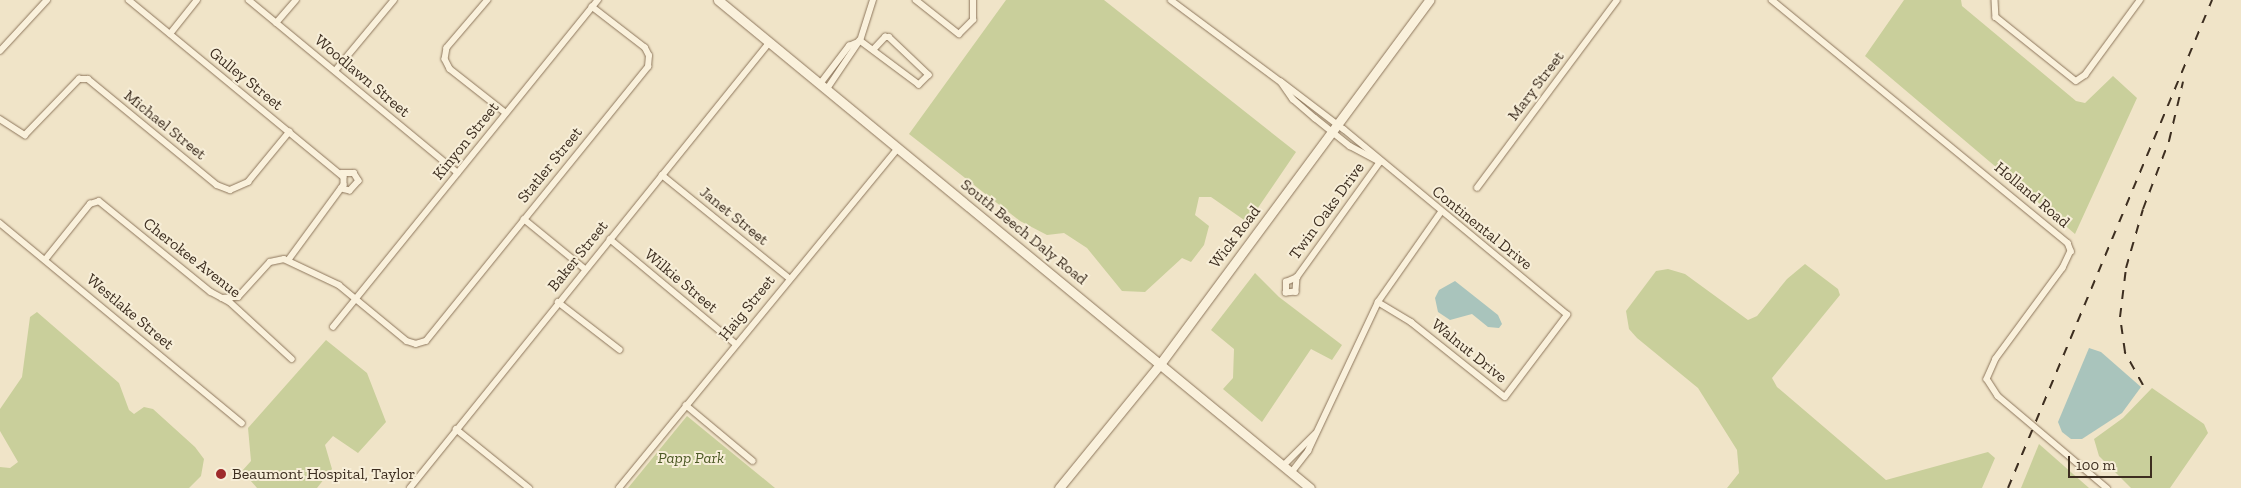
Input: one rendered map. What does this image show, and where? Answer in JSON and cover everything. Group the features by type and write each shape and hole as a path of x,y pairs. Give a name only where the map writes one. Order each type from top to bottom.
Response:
{"street":[{"path":"0,51 47,0"},
{"name":"Gulley Street","path":"129,0 341,173 345,179 341,188"},
{"path":"170,34 197,0"},
{"name":"Woodlawn Street","path":"249,0 458,173"},
{"path":"276,23 296,0"},
{"path":"335,71 394,0"},
{"path":"488,0 447,48 445,59 450,69 506,113"},
{"name":"Kinyon Street","path":"333,327 598,0"},
{"name":"South Beech Daly Road","path":"718,0 1310,488"},
{"path":"824,87 860,40 873,0"},
{"path":"916,0 959,34 973,20 973,0"},
{"name":"Continental Drive","path":"1171,0 1281,82 1293,100 1335,128 1380,162 1567,315"},
{"name":"Wick Road","path":"1059,488 1160,364 1429,0"},
{"name":"Mary Street","path":"1477,188 1617,0"},
{"name":"Holland Road","path":"1772,0 2068,243 2071,251 2064,268 1996,359 1987,379 1998,396 2107,488"},
{"path":"1995,0 1996,17 2076,81 2085,75 2140,0"},
{"name":"Statler Street","path":"356,299 407,341 416,344 429,338 649,64 645,48 592,7"},
{"path":"860,40 873,50 919,85 929,75 889,37 885,37 873,50"},
{"path":"824,87 848,46 860,40"},
{"name":"Baker Street","path":"410,488 558,302 769,43"},
{"name":"Michael Street","path":"0,119 25,135 84,78 217,185 230,190 248,182 289,132"},
{"name":"Haig Street","path":"619,488 735,343 898,148"},
{"name":"Twin Oaks Drive","path":"1297,277 1380,162"},
{"path":"289,260 341,188 350,191 359,181 354,173 341,173"},
{"name":"Janet Street","path":"662,175 789,278"},
{"name":"Cherokee Avenue","path":"44,260 96,201 222,298 292,359"},
{"path":"1291,473 1317,433 1378,302 1441,212"},
{"path":"524,219 585,269"},
{"name":"Westlake Street","path":"0,223 242,423"},
{"name":"Wilkie Street","path":"610,239 735,343"},
{"path":"222,298 233,299 242,294 270,262 289,260 324,276 356,299"},
{"path":"558,302 620,350"},
{"name":"Walnut Drive","path":"1378,302 1411,322 1506,398 1567,315"},
{"path":"686,406 753,461"},
{"path":"456,429 529,488"},
{"path":"1283,466 1317,433"}],"green space":[{"path":"1006,0 1104,0 1296,152 1251,218 1247,222 1211,197 1199,197 1195,215 1209,226 1204,245 1191,262 1182,258 1145,292 1122,291 1087,248 1064,233 1047,235 1020,221 909,134"},
{"path":"1904,0 1961,0 1962,6 2076,101 2085,103 2113,76 2137,98 2075,234 1865,56"},
{"path":"1805,264 1838,289 1840,295 1772,378 1777,387 1886,480 1988,452 1995,458 1982,488 1727,488 1739,473 1737,450 1698,388 1637,338 1629,329 1626,311 1656,271 1668,269 1685,274 1748,320 1757,316 1787,279"},
{"path":"1255,273 1279,297 1342,345 1332,360 1311,349 1262,422 1223,389 1233,378 1234,349 1211,330"},
{"path":"37,312 119,383 129,410 134,414 144,407 153,409 195,447 204,459 201,476 189,488 0,488 0,467 10,468 18,462 0,431 0,409 22,377 30,317"},
{"path":"326,340 367,373 386,422 358,453 333,436 325,445 332,469 317,488 257,488 242,471 251,461 248,428"},
{"path":"2152,388 2204,424 2208,433 2170,488 2131,488 2099,456 2094,439 2123,418"},
{"name":"Papp Park","path":"687,416 775,488 628,488"},
{"path":"2039,444 2089,488 2021,488"}],"water":[{"path":"1455,281 1498,315 1502,324 1499,328 1488,327 1472,314 1450,320 1438,312 1435,298 1439,290"},
{"path":"2089,348 2101,352 2141,387 2122,413 2082,439 2071,439 2062,432 2058,422"}],"railway":[{"path":"2008,488 2212,0"},
{"path":"2143,385 2125,352 2120,317 2126,268 2143,209 2169,141 2183,82"}],"place":[{"name":"Beaumont Hospital, Taylor","path":"221,474"}]}
